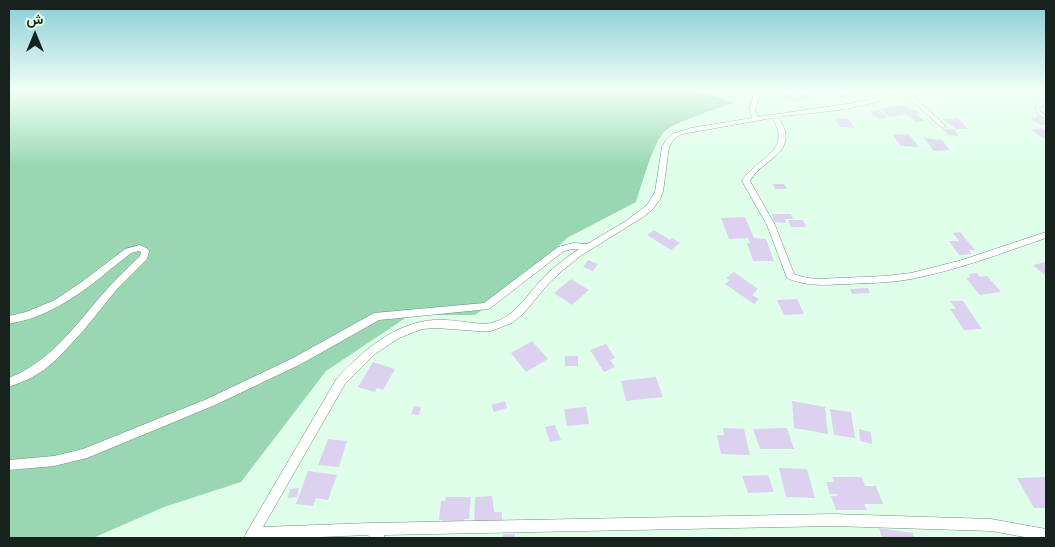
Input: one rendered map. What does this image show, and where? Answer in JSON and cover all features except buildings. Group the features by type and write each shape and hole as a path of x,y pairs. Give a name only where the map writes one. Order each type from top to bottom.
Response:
{"street":[{"path":"251,536 342,381 359,362 390,338 419,326 434,324 481,328 491,327 516,317 542,284 586,247 642,215 651,207 658,198 666,144 674,135 771,117"},
{"path":"774,117 781,129 783,138 778,149 746,181 771,225 790,276 798,280 809,282 910,276 959,264 1046,235"},
{"path":"933,117 943,126"},
{"path":"9,465 54,461 83,454 211,402 297,361 377,316 423,310 486,306 562,249 574,246 586,247"},
{"path":"9,320 52,307 66,299 128,251 140,248 145,251 144,257 114,286 76,331 46,362 26,376 9,383"},
{"path":"251,536 370,529 833,520 991,525 1046,535"},
{"path":"370,529 379,538"}],"green space":[{"path":"9,117 696,117 663,133 655,147 636,202 567,238 538,266 475,315 410,315 326,371 241,482 164,507 93,538 9,538"}]}
